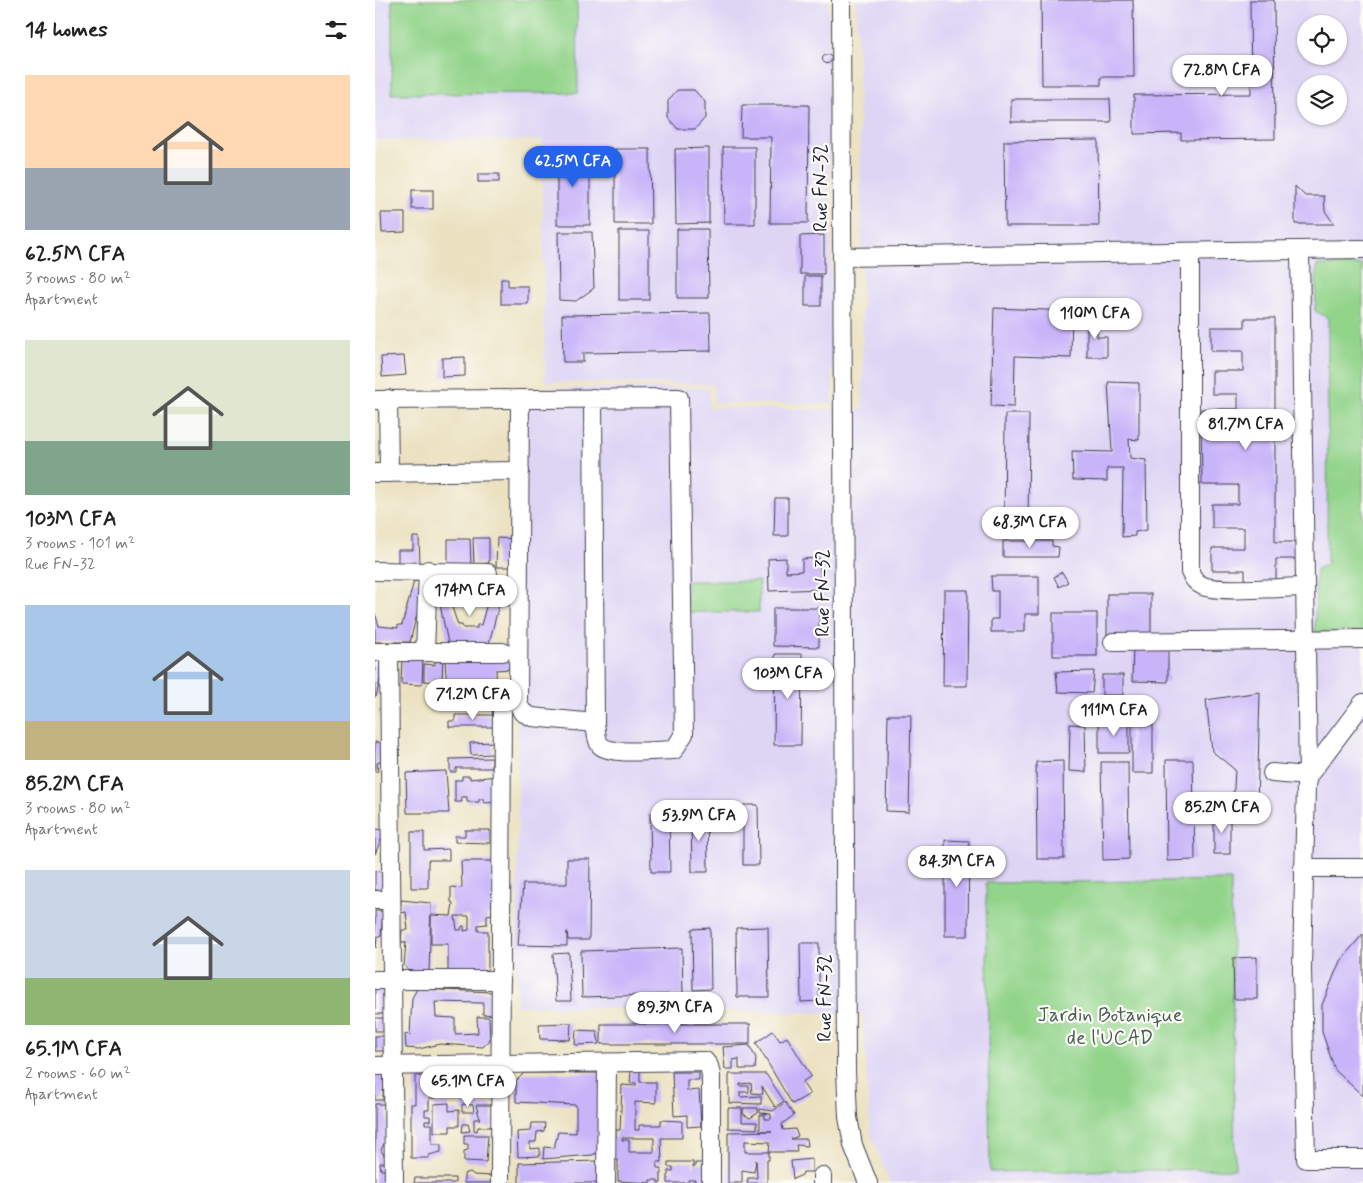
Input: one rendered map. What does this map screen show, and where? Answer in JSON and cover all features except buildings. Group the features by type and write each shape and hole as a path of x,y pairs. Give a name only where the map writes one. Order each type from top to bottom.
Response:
{"street":[{"name":"Rue FN-32","path":"841,0 846,1071 848,1116 853,1145 867,1183"},
{"path":"841,257 1363,249"},
{"path":"1301,251 1308,776 1305,798 1302,969 1306,1159 1363,1159"},
{"path":"1191,252 1190,572 1194,581 1216,589 1305,587"},
{"path":"520,471 382,473 382,399 520,399 593,398 679,398 684,734 674,750 616,751 605,749 598,743 595,722 593,398"},
{"path":"520,399 518,702 522,712 532,717 595,722"},
{"path":"425,652 428,570"},
{"path":"375,571 428,570 488,574"},
{"path":"1113,642 1363,640"},
{"path":"394,1183 384,1065 382,652 503,652"},
{"path":"500,1183 502,697"},
{"path":"1308,776 1363,703"},
{"path":"1272,773 1308,776"},
{"path":"1303,868 1363,868"},
{"path":"383,980 501,980"},
{"path":"384,1065 705,1061 709,1066 711,1075 711,1183"},
{"path":"606,1183 607,1063"}],"shaded area":[{"path":"375,0 828,0 833,404 714,403 713,384 545,382 542,140 375,140"},
{"path":"856,0 1363,0 1363,1183 890,1183 870,1131 863,1014 517,1006 519,388 709,388 709,408 863,410 861,193"}],"green space":[{"path":"392,0 577,0 578,93 392,94"},
{"path":"1317,265 1363,265 1363,631 1315,632 1316,569 1327,565 1328,318 1315,311"},
{"path":"687,581 759,581 759,612 687,612"},
{"name":"Jardin Botanique de l'UCAD","path":"1231,880 1235,1169 990,1172 986,883"}]}
